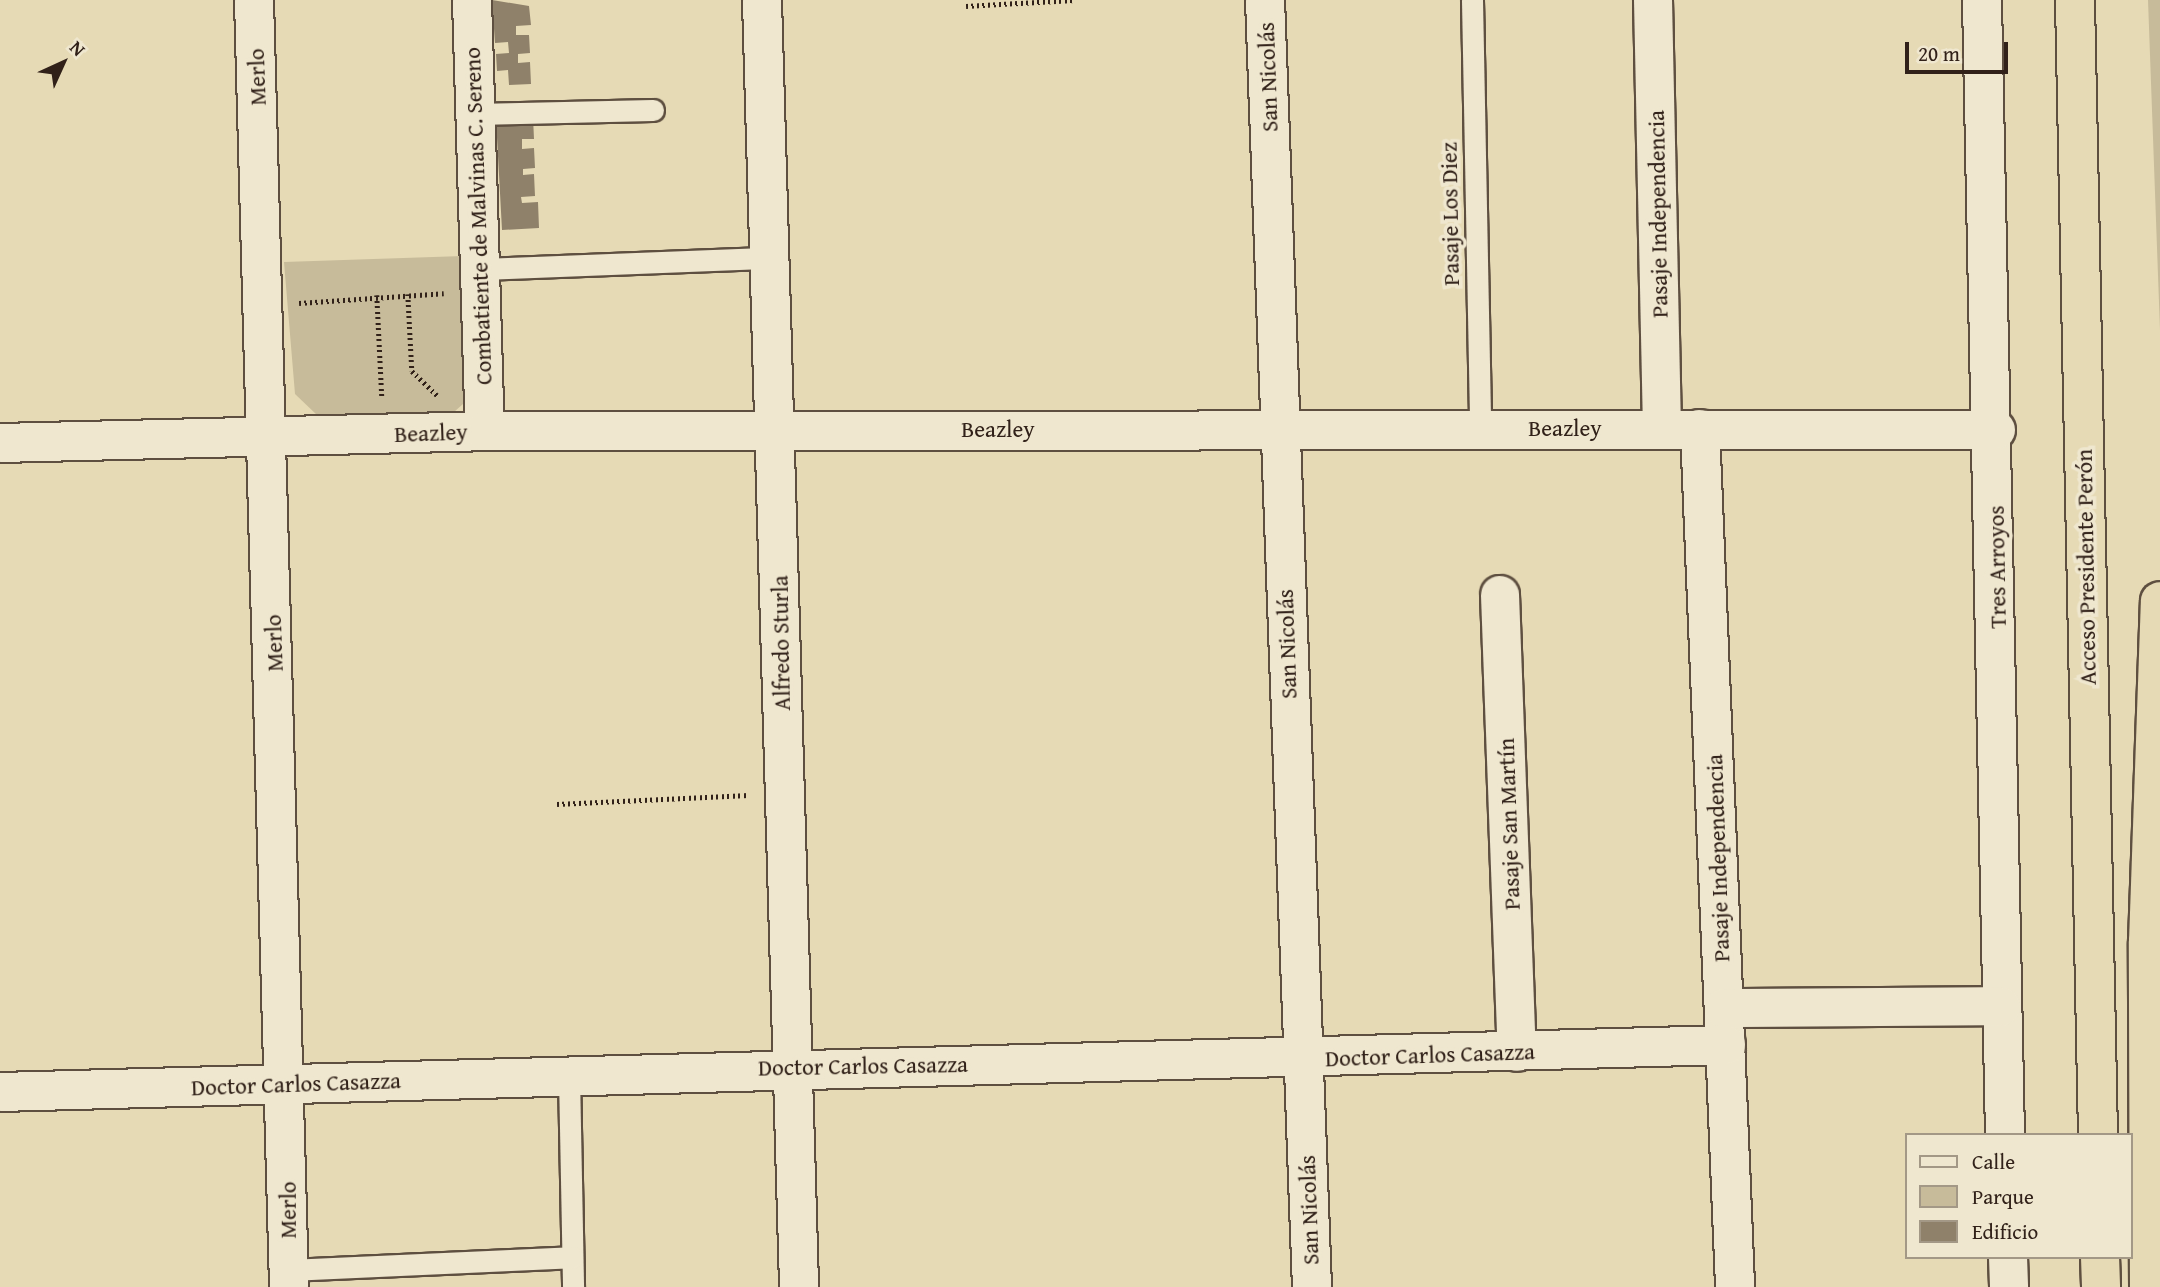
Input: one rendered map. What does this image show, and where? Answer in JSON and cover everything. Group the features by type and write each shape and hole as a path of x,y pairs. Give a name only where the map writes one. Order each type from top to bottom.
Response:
{"highway":[{"name":"Acceso Presidente Perón","path":"2075,0 2098,1133"},
{"path":"2149,1287 2148,915 2160,601"},
{"path":"2100,1259 2101,1287"}],"street":[{"name":"Merlo","path":"254,0 286,1084 288,1279"},
{"name":"Combatiente de Malvinas C. Sereno","path":"472,0 480,280 479,431"},
{"name":"Alfredo Sturla","path":"762,0 773,258 799,1287"},
{"name":"San Nicolás","path":"1265,0 1278,428 1312,1287"},
{"name":"Pasaje Independencia","path":"1653,0 1662,428"},
{"name":"Tres Arroyos","path":"1982,0 1996,430 2001,1006 2005,1133"},
{"name":"Beazley","path":"0,443 479,431 776,429 1480,427 1996,430"},
{"name":"Pasaje Independencia","path":"1700,429 1735,1287"},
{"name":"Pasaje San Martín","path":"1500,596 1517,1052"},
{"path":"1724,1007 2001,1006"},
{"name":"Doctor Carlos Casazza","path":"0,1092 792,1067 1305,1059 1726,1045"},
{"path":"2008,1259 2009,1287"}],"lane":[{"name":"Pasaje Los Diez","path":"1472,0 1480,427"},
{"path":"475,114 653,110"},
{"path":"480,280 773,258"},
{"path":"569,1074 573,1287"},
{"path":"288,1279 572,1257"}],"path":[{"path":"966,6 1075,0"},
{"path":"264,307 408,294 480,280"},
{"path":"408,294 412,371 479,431"},
{"path":"377,295 383,434"},
{"path":"557,804 785,794"}],"green space":[{"path":"2148,0 2160,0 2160,330"},
{"path":"463,256 472,396 454,412 318,416 295,394 284,262"}],"building":[{"path":"492,0 529,6 531,25 516,26 516,35 529,35 530,53 518,54 518,63 530,62 531,84 509,85 508,70 497,71 496,54 509,53 508,42 495,43"},
{"path":"533,117 534,139 522,139 522,149 534,148 535,168 523,169 523,175 534,174 535,196 521,197 522,203 538,202 539,228 502,230 496,119"}]}
